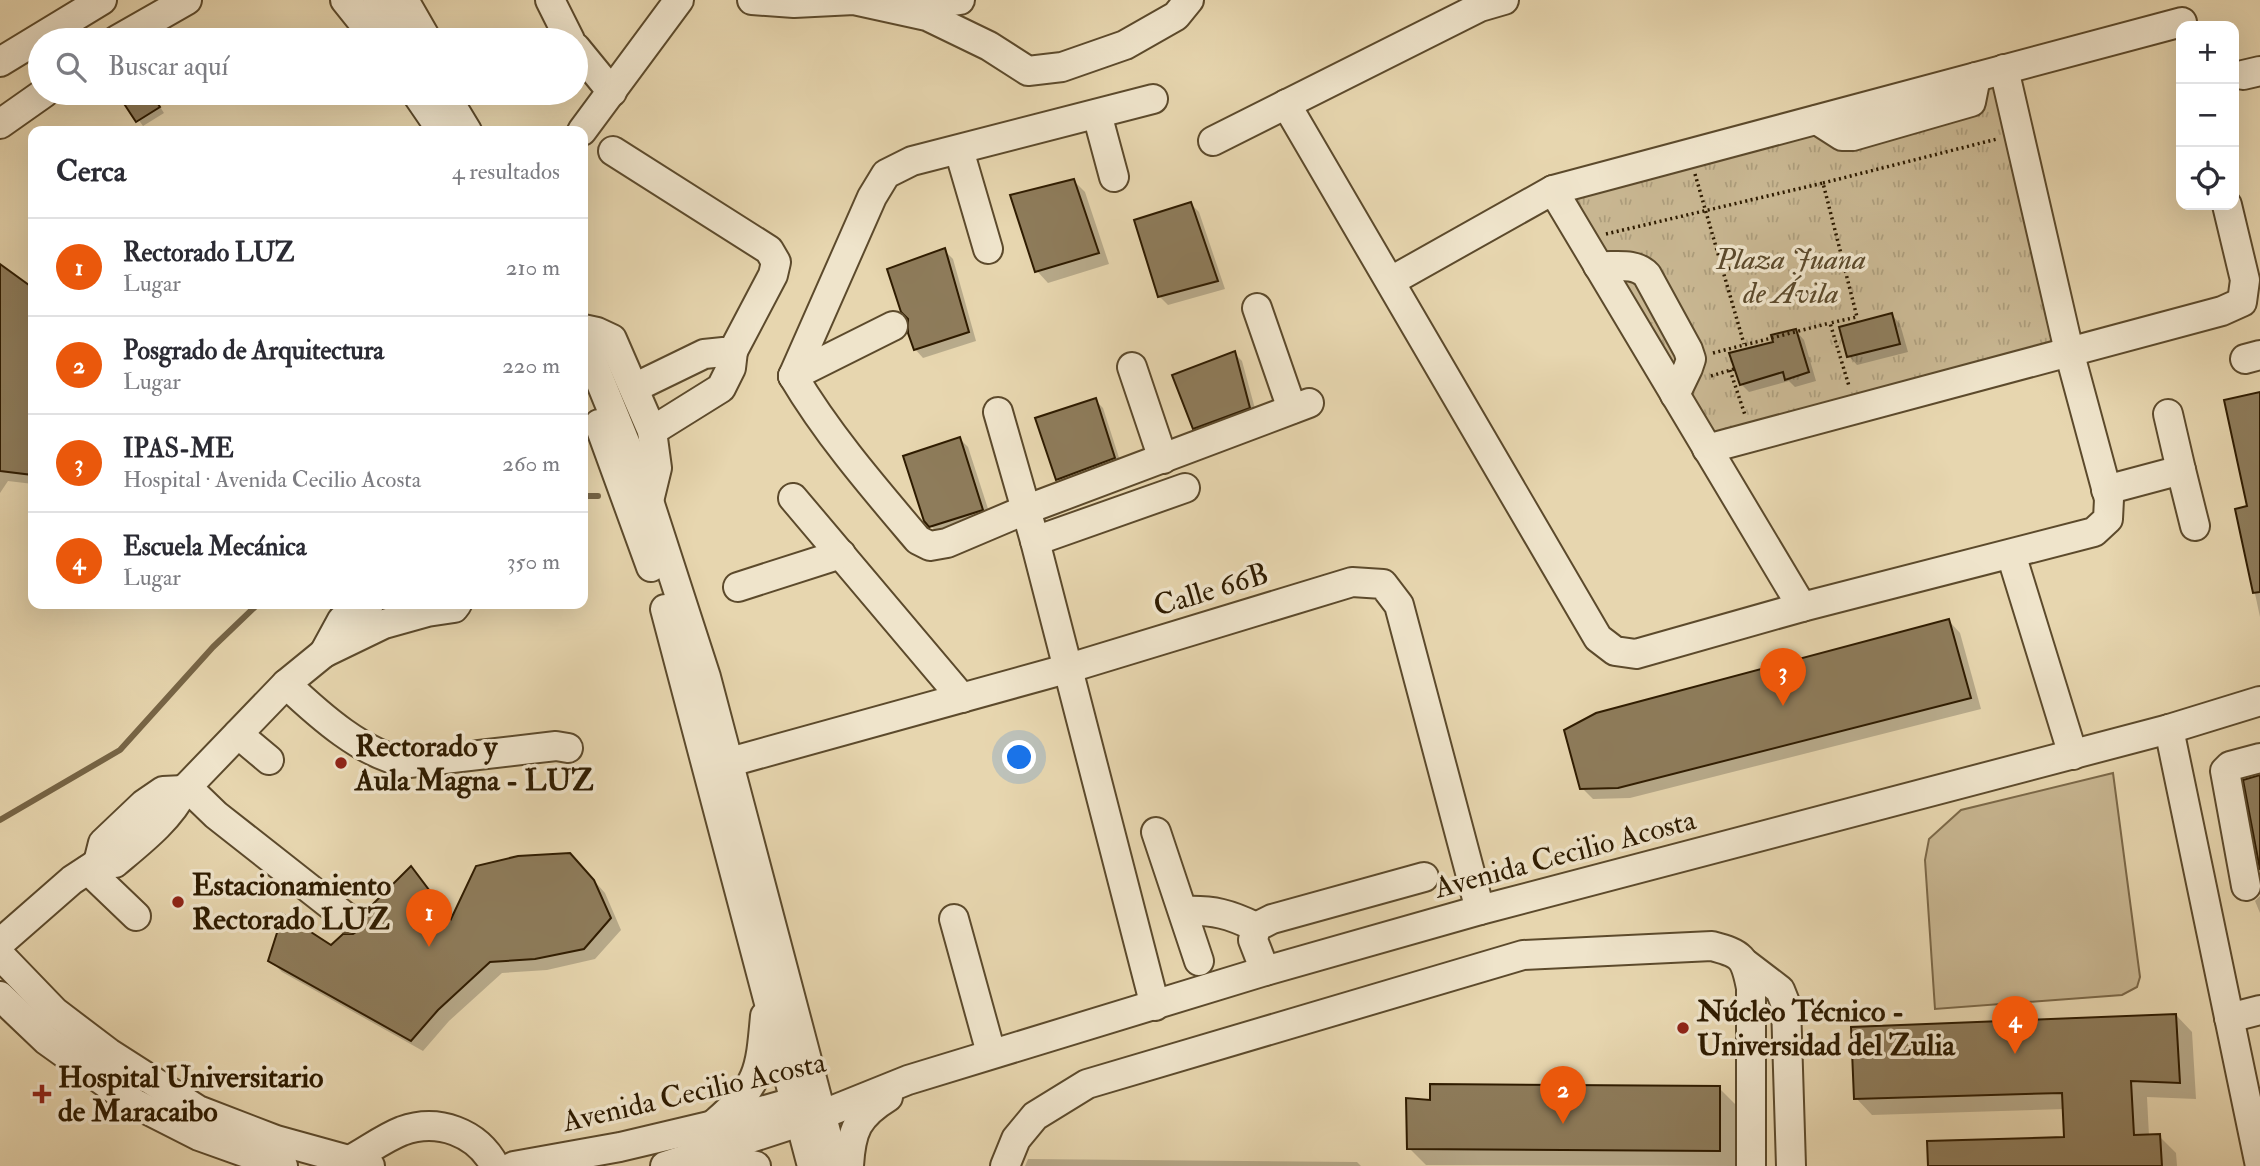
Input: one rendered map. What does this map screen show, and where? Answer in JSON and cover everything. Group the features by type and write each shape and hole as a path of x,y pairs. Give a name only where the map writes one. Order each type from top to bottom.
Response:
{"street":[{"path":"56,28 102,0"},
{"path":"138,28 187,0"},
{"path":"345,0 367,28"},
{"path":"550,0 564,28"},
{"path":"586,126 679,0"},
{"path":"752,0 794,4 854,0 927,16 989,46 1028,71 1062,67 1125,45 1176,16 1189,0"},
{"path":"899,10 960,0"},
{"path":"1213,141 1480,7 1504,0"},
{"path":"388,3 401,28"},
{"path":"388,3 415,28"},
{"path":"1391,281 1553,190 1976,77 2180,16"},
{"path":"0,62 28,45"},
{"path":"588,63 612,92"},
{"path":"1286,104 1598,638 1615,651 1636,654 1802,607 2094,532 2108,519 2109,499 2069,351 2004,69"},
{"path":"793,376 872,197 886,174 912,161 1153,99"},
{"path":"0,124 28,104"},
{"path":"424,105 439,126"},
{"path":"451,105 464,126"},
{"path":"466,105 477,126"},
{"path":"1097,114 1114,177"},
{"path":"959,149 988,249"},
{"path":"613,151 769,250 776,262 773,275 733,351 731,368 721,388 652,431"},
{"path":"1553,190 1802,607"},
{"path":"1707,449 2222,311 2251,300 2228,210"},
{"path":"1598,266 1641,269 1647,275 1699,368 1675,395"},
{"path":"793,376 863,474 918,540 930,546 947,543 1026,510 1301,406 1257,308"},
{"path":"793,376 893,326"},
{"path":"588,330 612,340 652,431 657,468 649,501"},
{"path":"588,351 649,501 706,677 730,762 808,1108 812,1166"},
{"path":"634,388 704,354 733,351"},
{"path":"1132,367 1163,459"},
{"path":"588,399 663,598 766,996 808,1108 835,1166"},
{"path":"998,412 1155,1006"},
{"path":"2168,414 2195,526"},
{"path":"2106,490 2181,470"},
{"path":"1034,541 1185,488"},
{"path":"793,498 962,698"},
{"path":"738,587 842,554"},
{"path":"2011,554 2073,755"},
{"name":"Calle 66B","path":"730,762 1066,669 1352,582 1383,584 1399,604 1480,910"},
{"path":"324,653 342,620 361,609"},
{"path":"0,943 72,880 93,866 103,843 144,804 163,791 186,788 286,684 324,653 384,624 447,609"},
{"path":"286,684 312,708 373,752 393,761 409,763 555,746 568,748"},
{"name":"Avenida Cecilio Acosta","path":"514,1166 808,1108 899,1083 1265,971 1480,910 2073,755 2260,701"},
{"path":"2169,729 2260,1166"},
{"path":"238,734 269,760"},
{"path":"2246,886 2225,771 2230,766 2260,758"},
{"path":"186,788 216,815 347,918"},
{"path":"1156,832 1199,961"},
{"path":"93,866 136,916"},
{"path":"1256,927 1272,919 1424,877"},
{"path":"1184,911 1211,911 1231,915 1256,927"},
{"path":"954,919 991,1053"},
{"path":"1256,927 1253,940 1265,971"},
{"path":"1005,1166 1016,1139 1034,1116 1087,1084 1523,955 1712,946 1733,951 1780,990 1786,1005 1791,1166"},
{"path":"0,955 55,1012 109,1053 198,1110 276,1139 360,1163 401,1132 423,1126 456,1130 472,1139 495,1166"},
{"path":"1746,964 1751,988 1751,1166"},
{"path":"0,996 46,1040 134,1103 199,1136 283,1166"},
{"path":"712,1125 732,1109 755,1079 762,1047 766,996"},
{"path":"2229,1018 2260,1010"},
{"path":"849,1166 851,1139 860,1119 899,1083"},
{"name":"Avenida Cecilio Acosta","path":"678,1162 808,1108"},
{"path":"678,1162 734,1161 756,1166"}],"path":[{"path":"1606,234 2008,137"},
{"path":"1693,169 1744,344"},
{"path":"1699,368 1744,344 1857,317 1823,183"},
{"path":"1723,271 1752,263"},
{"path":"1830,323 1853,396"},
{"path":"1699,368 1732,370 1748,424"}],"green space":[{"name":"Plaza Juana de Ávila","path":"2001,75 2064,348 1708,444 1559,193"},
{"path":"2113,773 2140,977 2137,987 2122,995 1935,1009 1925,860 1929,839 1961,810"}],"building":[{"path":"125,105 159,105 160,107 136,122"},
{"path":"1074,179 1099,253 1035,272 1010,195"},
{"path":"1191,202 1218,281 1158,297 1134,220"},
{"path":"945,248 969,332 914,350 908,333 908,319 901,312 887,269"},
{"path":"0,264 28,284 28,474 0,471"},
{"path":"1892,313 1900,344 1847,357 1839,327"},
{"path":"1796,329 1809,372 1785,380 1783,372 1740,385 1729,353 1773,342 1771,335"},
{"path":"1235,351 1250,408 1193,429 1172,375"},
{"path":"2260,392 2260,592 2253,593 2235,509 2247,506 2224,400"},
{"path":"1096,398 1115,458 1056,480 1035,418"},
{"path":"960,437 983,510 929,527 924,521 903,456"},
{"path":"1949,619 1971,698 1618,788 1580,789 1564,730 1596,713"},
{"path":"2260,775 2260,870 2243,780"},
{"path":"570,853 594,880 611,918 584,949 535,959 490,962 438,1010 411,1041 268,961 283,914 331,945 343,934 353,934 360,929 363,914 411,866 451,919 476,866 518,856"},
{"path":"2176,1014 2180,1083 2131,1081 2134,1135 2160,1134 2162,1166 1928,1166 1927,1141 2064,1137 2062,1093 1854,1099 1851,1027"},
{"path":"1430,1084 1720,1086 1720,1151 1407,1149 1406,1098 1430,1100"}],"waterway":[{"path":"588,496 598,496"},
{"path":"0,820 120,750 213,647 253,609"}],"place":[{"name":"IPAS-ME","path":"1783,706"},
{"name":"Rectorado y Aula Magna - LUZ","path":"341,763"},
{"name":"Estacionamiento Rectorado LUZ","path":"178,902"},
{"name":"Rectorado LUZ","path":"429,947"},
{"name":"Núcleo Técnico - Universidad del Zulia","path":"1683,1028"},
{"name":"Escuela Mecánica","path":"2015,1054"},
{"name":"Hospital Universitario de Maracaibo","path":"42,1094"},
{"name":"Posgrado de Arquitectura","path":"1563,1124"}]}
